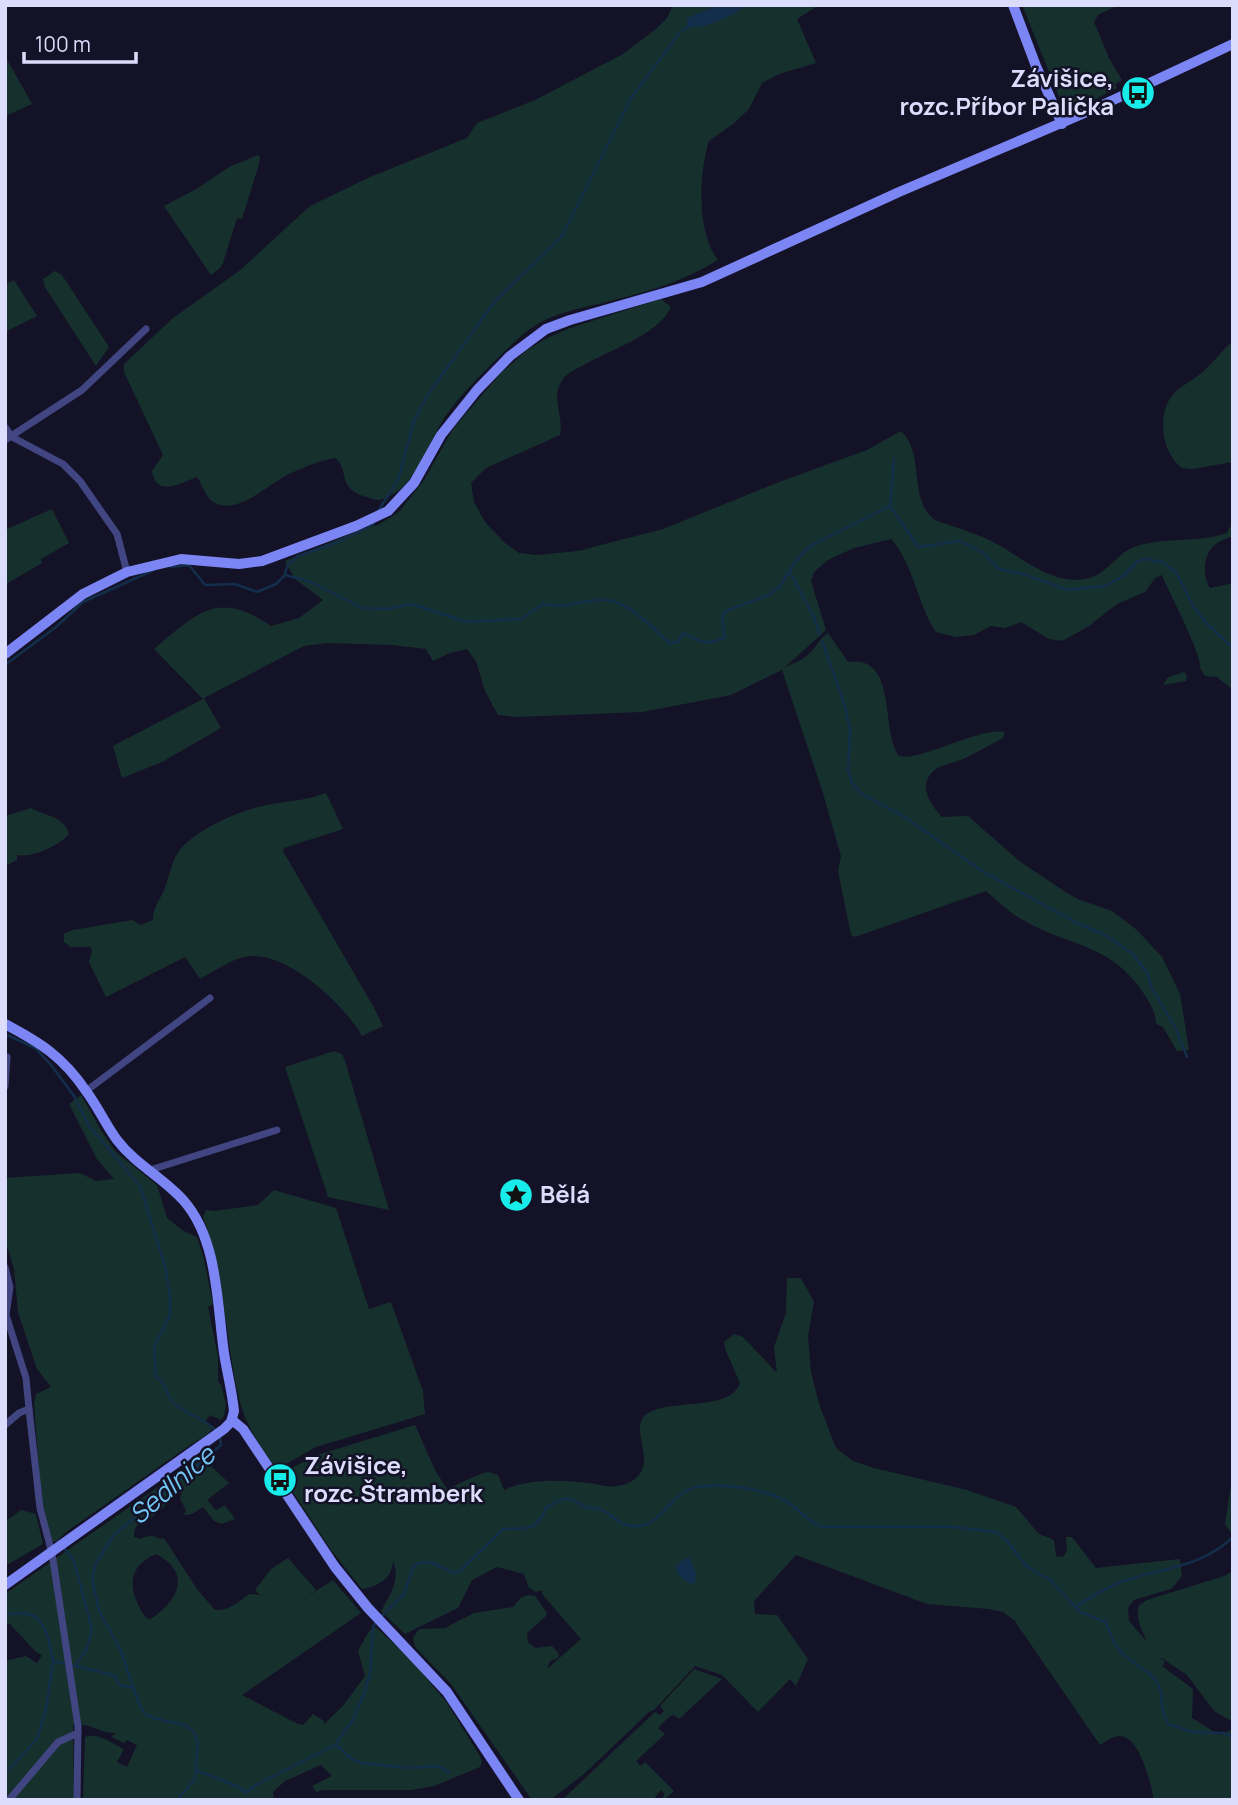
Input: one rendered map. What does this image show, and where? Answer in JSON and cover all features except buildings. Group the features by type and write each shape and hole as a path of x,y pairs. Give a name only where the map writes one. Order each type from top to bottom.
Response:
{"main road":[{"path":"1013,5 1062,124"},
{"path":"5,654 83,594 127,572 181,559 229,564 255,562 373,519 393,507 414,483 441,435 482,384 510,356 546,329 702,282 899,192 1062,124 1233,44"},
{"path":"5,1024 50,1050 86,1091 119,1143 147,1171 185,1202 196,1219 204,1237 212,1269 233,1400 232,1420 224,1430 5,1585"},
{"path":"232,1420 243,1429 312,1535 345,1580 453,1700 519,1800"}],"street":[{"path":"9,438 82,390 146,329"},
{"path":"5,427 9,438 63,464 79,481 117,534 127,572"},
{"path":"86,1091 209,998"},
{"path":"5,1086 7,1056"},
{"path":"147,1171 276,1130"},
{"path":"5,1267 10,1287 6,1315 26,1378 40,1508 52,1553 78,1732 77,1800"},
{"path":"5,1425 19,1413 29,1409"},
{"path":"9,1800 58,1742 78,1732"}],"green space":[{"path":"673,5 719,5 687,18 742,9 743,5 819,5 797,19 816,63 779,74 762,83 749,109 709,141 703,169 703,218 711,248 718,260 667,284 565,312 531,328 463,394 440,425 415,473 397,492 383,499 372,499 352,490 335,458 311,464 289,474 234,505 224,506 212,501 197,477 164,487 154,480 152,471 163,455 124,372 124,364 173,318 239,271 310,206 370,177 467,138 477,123 535,100 623,54 656,29 667,18"},
{"path":"1022,5 1119,5 1098,15 1094,22 1109,58 1122,80 1115,84 1117,88 1076,109 1062,104"},
{"path":"5,56 32,104 5,116"},
{"path":"258,155 259,164 242,219 237,218 223,263 211,275 164,206 229,167"},
{"path":"55,271 62,275 109,347 96,366 45,287 43,279"},
{"path":"14,280 37,316 5,332 5,285"},
{"path":"661,299 671,307 656,326 567,374 563,379 557,395 560,435 486,468 471,483 474,502 485,522 519,553 537,555 578,551 663,529 867,450 901,431 913,452 921,500 935,520 984,538 1037,568 1063,578 1076,580 1096,575 1137,546 1227,533 1233,521 1233,536 1220,541 1208,553 1205,571 1210,588 1233,583 1233,690 1217,677 1205,676 1200,668 1191,638 1162,575 1155,578 1145,592 1117,604 1089,626 1062,641 1049,639 1021,622 1005,628 991,626 974,635 956,637 936,632 905,560 891,539 854,548 828,560 814,572 811,581 826,630 785,667 806,656 828,633 848,662 864,663 874,670 881,681 893,744 899,756 921,754 980,734 1005,732 1003,738 963,759 936,769 930,775 926,787 933,806 942,817 968,816 1019,861 1080,900 1112,911 1137,930 1162,957 1180,994 1189,1050 1177,1051 1163,1027 1156,1024 1154,1012 1144,994 1119,966 1092,950 1024,921 986,891 855,937 851,935 838,871 841,856 782,670 731,695 642,712 516,717 498,715 485,691 476,661 467,649 433,661 426,649 392,645 327,643 304,646 204,698 221,728 162,762 122,778 113,746 203,699 154,649 183,625 209,610 236,609 271,626 299,618 323,600 295,579 285,561 378,525 399,512 424,480 453,429 500,374 526,351 570,328"},
{"path":"1233,341 1233,462 1192,469 1182,468 1166,444 1163,424 1167,405 1175,393 1202,373"},
{"path":"52,509 69,543 6,584 5,623 5,530"},
{"path":"1184,672 1186,681 1163,685 1168,677"},
{"path":"326,793 343,829 284,848 283,851 383,1026 362,1036 354,1023 314,983 298,972 265,957 237,959 200,979 185,957 106,997 89,962 91,947 71,947 64,942 64,934 73,930 132,920 141,925 153,920 154,911 177,854 184,845 207,829 248,810"},
{"path":"31,808 59,820 69,834 45,850 30,855 17,855 17,860 5,866 5,816"},
{"path":"334,1051 342,1054 345,1061 389,1210 328,1197 285,1067"},
{"path":"81,1095 116,1152 157,1185 167,1218 182,1230 197,1237 213,1304 208,1307 218,1357 218,1382 226,1404 221,1420 210,1415 205,1422 212,1429 208,1434 66,1532 56,1542 51,1541 41,1496 34,1403 36,1394 51,1387 37,1369 18,1312 14,1269 5,1239 5,1178 80,1173 96,1181 114,1179 97,1159 69,1104"},
{"path":"274,1190 336,1208 369,1309 391,1302 423,1391 425,1414 316,1447 279,1468 275,1467 258,1443 242,1408 216,1264 203,1217 206,1210 258,1205"},
{"path":"787,1278 801,1278 814,1302 808,1336 811,1372 819,1404 836,1448 853,1461 967,1490 1016,1507 1039,1534 1054,1540 1058,1557 1064,1556 1067,1550 1066,1537 1072,1537 1096,1568 1180,1559 1182,1576 1171,1589 1134,1600 1128,1608 1129,1621 1147,1642 1138,1620 1139,1605 1233,1571 1233,1722 1214,1711 1187,1675 1157,1655 1165,1662 1162,1666 1193,1689 1192,1718 1219,1735 1233,1729 1233,1800 1154,1800 1144,1762 1134,1744 1121,1736 1100,1745 1014,1620 1003,1612 927,1604 796,1555 754,1601 755,1614 777,1615 808,1659 796,1686 790,1679 758,1712 722,1675 695,1666 654,1710 584,1774 550,1800 532,1800 451,1684 415,1647 413,1638 419,1629 445,1628 474,1613 513,1607 522,1597 531,1595 535,1596 547,1613 527,1633 528,1642 535,1648 552,1646 559,1654 558,1658 550,1661 547,1669 581,1639 542,1594 542,1590 536,1592 529,1588 524,1574 497,1567 472,1580 458,1608 405,1634 381,1611 395,1581 393,1561 384,1580 362,1589 331,1550 281,1474 314,1456 415,1425 435,1470 447,1489 488,1472 498,1475 504,1490 524,1483 545,1481 612,1486 626,1484 637,1477 643,1468 640,1429 641,1421 647,1414 670,1406 725,1398 734,1392 740,1383 724,1342 734,1334 743,1337 777,1373 774,1347 786,1313"},
{"path":"195,1461 214,1462 211,1466 229,1483 207,1500 216,1510 225,1505 235,1519 222,1524 214,1521 203,1507 192,1514 184,1515 186,1510 180,1499 182,1491 151,1518 148,1515 140,1522 134,1537 164,1538 197,1589 215,1610 229,1607 249,1594 260,1595 255,1590 271,1569 288,1558 316,1590 300,1601 333,1580 361,1613 242,1695 298,1724 303,1725 313,1714 324,1721 324,1724 342,1707 365,1676 358,1651 369,1631 376,1627 414,1663 447,1703 482,1762 480,1767 434,1786 411,1790 316,1792 312,1786 332,1776 321,1765 285,1781 273,1792 274,1800 83,1800 85,1737 100,1737 124,1749 117,1762 127,1767 137,1745 112,1737 115,1733 79,1724 73,1725 74,1800 5,1800 5,1661 26,1656 37,1663 42,1655 10,1624 5,1625 5,1594","holes":["156,1554 167,1561 178,1578 178,1586 169,1604 151,1619 146,1618 133,1591 134,1574 145,1560"]},
{"path":"1233,1472 1233,1536 1225,1524"},
{"path":"21,1510 36,1514 43,1544 5,1566 5,1522"},
{"path":"694,1669 722,1679 679,1719 674,1715 669,1717 658,1728 665,1734 636,1761 641,1766 645,1762 674,1791 664,1800 661,1800 665,1794 661,1790 655,1797 657,1800 562,1800 655,1712 660,1715 664,1711 660,1706"}],"water":[{"path":"719,5 743,5 742,9 715,22 701,27 687,26 687,18"},
{"path":"690,1557 696,1574 695,1583 690,1584 680,1576 675,1567"}],"waterway":[{"path":"683,30 691,26"},
{"path":"378,511 398,480 414,421 427,396 495,301 562,236 631,98 681,31"},
{"path":"890,506 894,458"},
{"path":"171,567 189,565 205,585 235,584 257,592 276,584 285,575 311,582 362,608 387,609 412,604 467,622 521,619 543,604 559,606 607,600 632,610 669,643 678,642 683,633 699,641 708,642 725,637 722,618 726,611 769,595 780,586 797,559 810,546 890,506 918,547 960,541 982,552 999,569 1030,576 1067,590 1105,586 1122,577 1138,561 1145,559 1162,562 1176,572 1193,606 1207,624 1233,648"},
{"path":"285,574 287,566 298,556 338,542 373,525 374,521"},
{"path":"5,665 56,627 83,602 154,570"},
{"path":"790,572 814,617 820,635"},
{"path":"822,641 844,703 850,729 848,770 852,783 862,794 903,816 982,871 1075,922 1107,936 1133,954 1148,974 1151,987 1176,1029 1187,1057"},
{"name":"Sedlnice","path":"5,1034 35,1048 51,1065 74,1096 89,1126 140,1186 166,1269 170,1298 170,1315 154,1347 156,1377 177,1405 216,1431"},
{"name":"Sedlnice","path":"177,1800 195,1779 198,1743 193,1731 185,1725 145,1714 120,1649 99,1611 92,1579 96,1563 114,1535 221,1445 220,1437"},
{"path":"382,1616 404,1594 413,1568 418,1563 431,1562 454,1573 461,1570 503,1529 524,1529 534,1525 546,1508 560,1500 571,1499 584,1507 600,1509 626,1525 638,1526 652,1522 679,1496 693,1488 717,1485 744,1488 784,1500 822,1527 954,1527 996,1532 1008,1542 1026,1566 1050,1580 1080,1612 1106,1622 1118,1649 1156,1681 1168,1724 1193,1732 1224,1733 1233,1737"},
{"path":"1075,1607 1118,1583 1206,1556 1233,1537"},
{"path":"64,1548 74,1561 92,1629 87,1648 76,1665"},
{"path":"5,1614 28,1614 40,1621 53,1661 109,1674 116,1677 119,1685 134,1688"},
{"path":"196,1770 239,1787 245,1793 335,1745 353,1720 365,1691 370,1673 373,1626 378,1621"},
{"path":"5,1774 37,1739 46,1709 53,1662"},
{"path":"336,1745 352,1759 362,1763 407,1768 439,1766 449,1773"}],"place":[{"name":"Závišice, rozc.Příbor Palička","path":"1138,93"},
{"name":"Bělá","path":"516,1195"},
{"name":"Závišice, rozc.Štramberk","path":"280,1480"}]}
